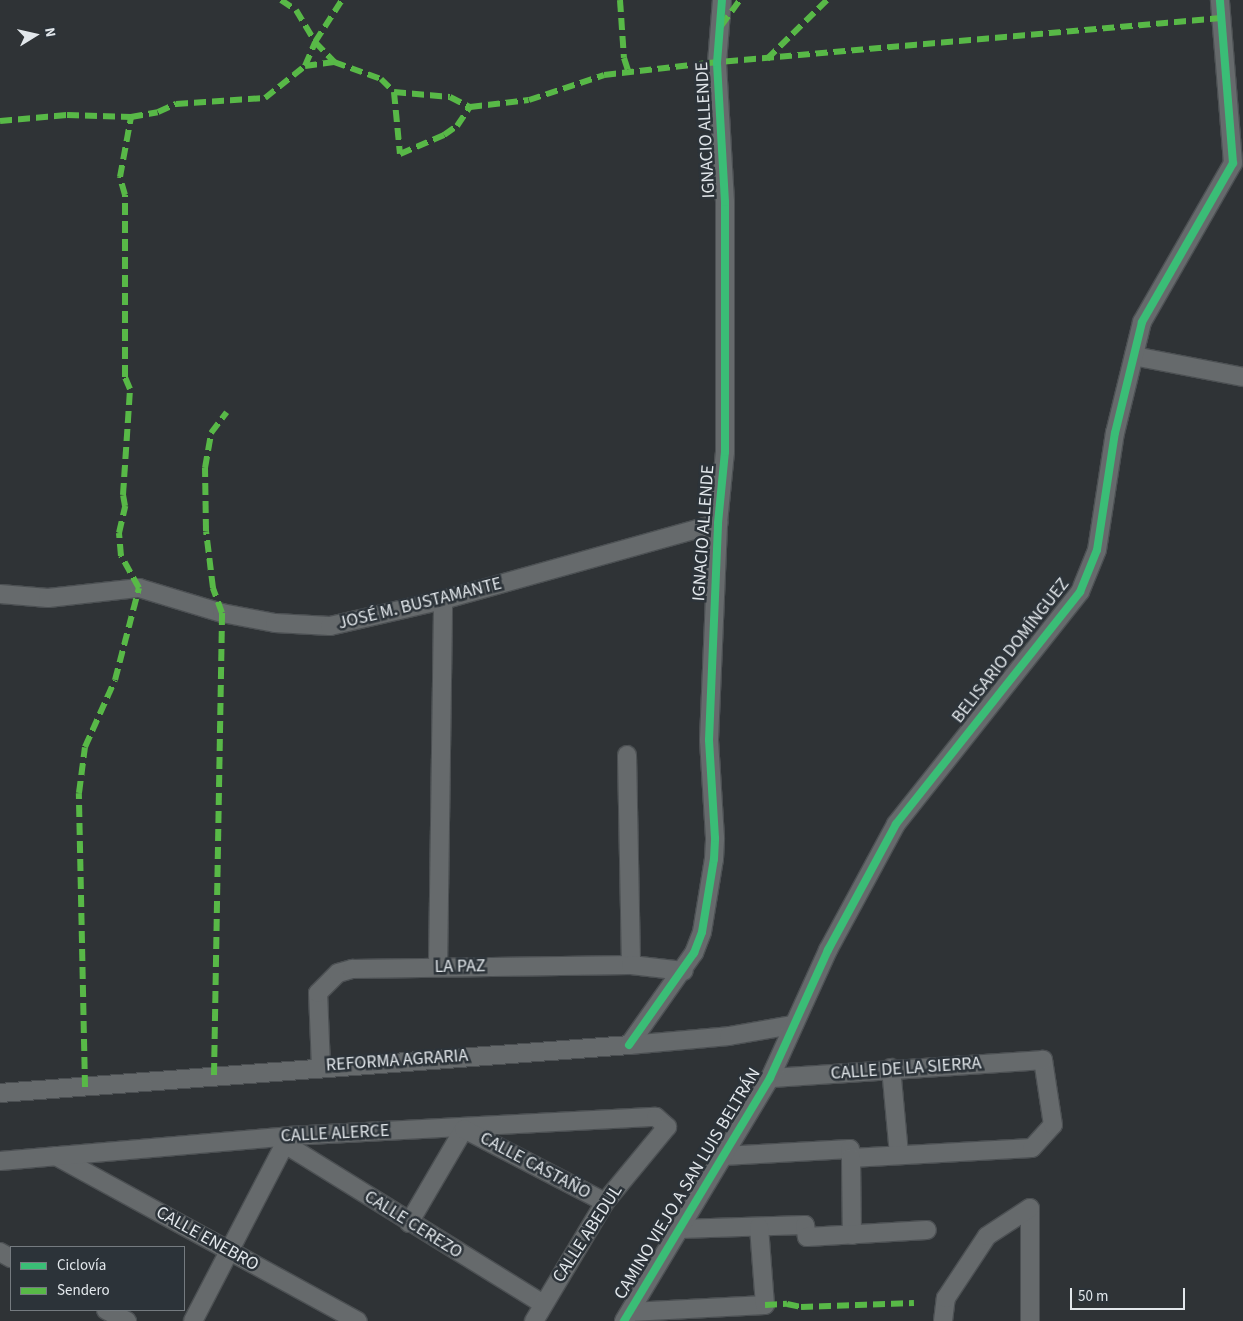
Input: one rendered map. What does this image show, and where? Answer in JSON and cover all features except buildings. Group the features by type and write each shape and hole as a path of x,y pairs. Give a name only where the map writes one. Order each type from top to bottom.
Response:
{"street":[{"name":"IGNACIO ALLENDE","path":"629,1045 684,971 702,932 715,838 708,740 718,523 725,452 725,202 717,63 722,0"},
{"name":"BELISARIO DOMÍNGUEZ","path":"773,1070 828,950 896,824 1080,592 1097,550 1115,433 1142,322 1232,163 1220,0"},
{"path":"1134,356 1243,376"},
{"name":"JOSÉ M. BUSTAMANTE","path":"0,594 48,598 139,588 222,613 275,623 330,626 443,600 718,523"},
{"path":"438,967 443,600"},
{"path":"627,755 631,965"},
{"name":"LA PAZ","path":"322,1067 317,1006 318,993 326,982 338,973 352,970 438,967 631,965 684,971"},
{"name":"REFORMA AGRARIA","path":"0,1093 629,1045 729,1036 793,1025"},
{"name":"CALLE DE LA SIERRA","path":"773,1070 891,1068 1043,1060 1053,1125 1032,1148 899,1155"},
{"path":"851,1158 899,1155 891,1068"},
{"name":"CAMINO VIEJO A SAN LUIS BELTRÁN","path":"627,1317 773,1070"},
{"name":"CALLE ALERCE","path":"0,1161 287,1140 656,1117 667,1127"},
{"name":"CALLE ABEDUL","path":"534,1321 605,1202 667,1127"},
{"path":"409,1223 464,1129"},
{"name":"CALLE CASTAÑO","path":"464,1129 605,1202"},
{"path":"193,1321 287,1140"},
{"name":"CALLE CEREZO","path":"287,1140 409,1223 543,1304"},
{"path":"723,1156 850,1149 852,1234"},
{"name":"CALLE ENEBRO","path":"56,1156 358,1321"},
{"path":"944,1321 946,1298 987,1236 1030,1208 1030,1321"},
{"path":"679,1229 805,1225 807,1238 927,1230"},
{"path":"627,1317 765,1305 759,1227"},
{"path":"108,1311 127,1321"}],"marked path":[{"path":"281,0 296,10 315,42 334,62 381,79 394,92 400,154 444,135 457,126 470,107 529,100 604,75 708,63 1221,18"},
{"path":"0,121 67,115 131,117 158,112 176,104 265,98 305,66 315,42 342,0"},
{"path":"620,0 624,58 629,73"},
{"path":"721,26 740,0"},
{"path":"767,59 827,0"},
{"path":"305,66 334,62"},
{"path":"394,92 450,97 470,107"},
{"path":"85,1087 79,793 85,747 115,680 139,588 121,556 119,533 125,506 123,495 130,389 125,377 125,195 120,177 131,117"},
{"path":"214,1075 222,613 213,588 206,531 205,468 211,433 227,412"},
{"path":"765,1305 787,1304 801,1307 914,1303"}],"cycle path":[{"path":"629,1045 694,953 702,932 714,859 715,838 709,740 718,523 725,452 725,202 717,63 722,0"},
{"path":"624,1321 770,1078 828,950 896,824 1080,592 1097,550 1115,433 1142,322 1233,163 1220,0"}]}
